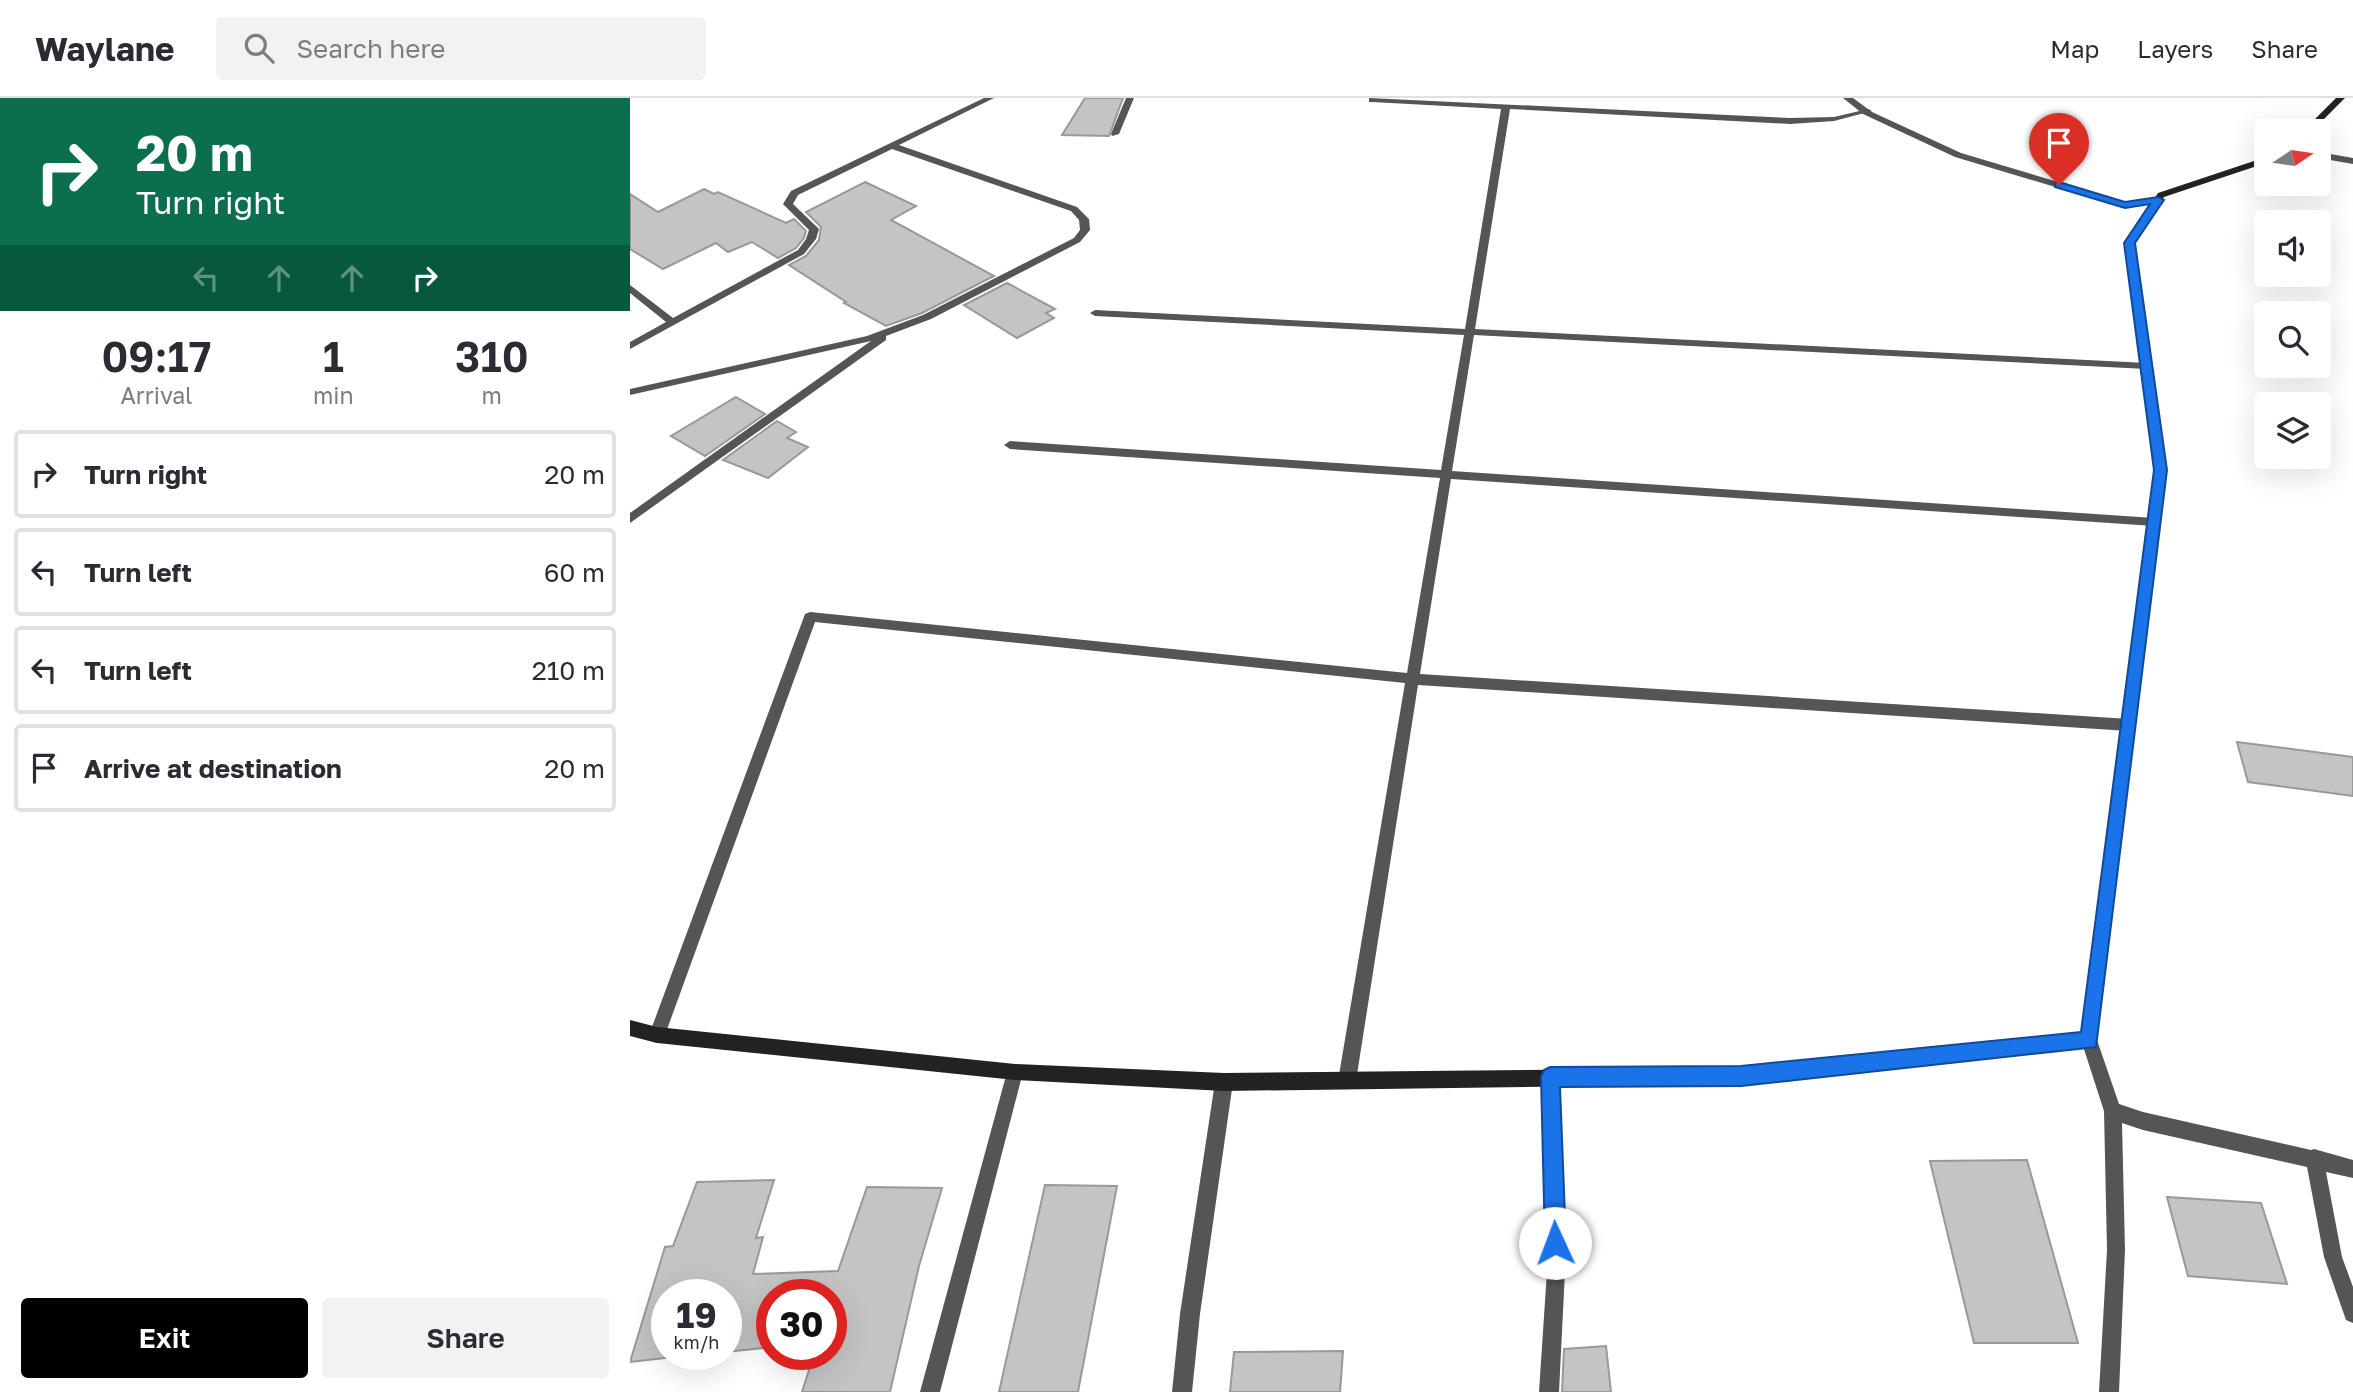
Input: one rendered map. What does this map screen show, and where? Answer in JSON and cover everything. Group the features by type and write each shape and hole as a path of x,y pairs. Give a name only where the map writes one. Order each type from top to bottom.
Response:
{"street":[{"path":"963,109 968,98"},
{"path":"630,346 801,252 811,239 814,229 788,204 794,193 990,98"},
{"path":"1115,134 1130,98"},
{"path":"1847,98 1868,111 1866,112 1958,155 2125,205 2158,200"},
{"path":"2320,119 2342,98"},
{"path":"1372,100 1790,121 1834,119 1868,111"},
{"path":"1347,1081 1506,106"},
{"path":"630,392 870,338 939,311 1077,240 1086,230 1084,219 1074,209 892,146"},
{"path":"2331,157 2353,161"},
{"path":"2109,1392 2116,1250 2113,1111 2089,1041 2161,470 2130,243 2161,195 2254,164"},
{"path":"630,288 672,322"},
{"path":"1095,313 1469,334 2147,366"},
{"path":"630,519 893,329"},
{"path":"1010,445 2154,522"},
{"path":"657,1035 810,617 1413,679 2129,725"},
{"path":"630,1028 657,1035 1015,1072 1224,1082 1741,1076 2089,1041"},
{"path":"930,1392 1015,1072"},
{"path":"1549,1392 1556,1271 1550,1077"},
{"path":"1182,1392 1190,1314 1224,1082"},
{"path":"2113,1111 2223,1140 2314,1158 2353,1169"},
{"path":"2314,1158 2333,1257 2353,1313"}],"building":[{"path":"1085,98 1123,98 1109,136 1062,135"},
{"path":"865,182 916,206 891,220 994,276 922,313 886,326 844,303 846,302 789,265 806,256 819,240 821,227 806,212"},
{"path":"704,189 714,194 718,192 786,223 794,219 806,231 804,238 796,248 778,258 752,242 728,252 716,243 663,269 630,249 630,194 658,212"},
{"path":"1007,283 1055,309 1046,313 1054,318 1017,338 964,305"},
{"path":"736,397 765,414 705,456 671,436"},
{"path":"777,421 796,432 787,438 808,447 768,478 723,460"},
{"path":"2237,742 2353,757 2353,796 2248,782"},
{"path":"2027,1160 2078,1343 1974,1343 1930,1161"},
{"path":"774,1180 756,1238 763,1237 753,1274 838,1271 867,1187 942,1188 919,1266 890,1392 802,1392 809,1370 847,1370 847,1279 756,1279 756,1349 742,1350 742,1279 655,1279 665,1247 673,1246 697,1182"},
{"path":"1045,1185 1117,1186 1078,1392 999,1392"},
{"path":"2167,1197 2261,1203 2287,1284 2188,1276"},
{"path":"651,1293 651,1360 630,1362"},
{"path":"1606,1346 1611,1392 1562,1392 1564,1349"},
{"path":"1343,1351 1340,1392 1230,1392 1234,1352"}],"route":[{"path":"1555,1243 1550,1077 1741,1076 2089,1041 2161,470 2130,243 2158,200 2125,205 2059,185"}]}
